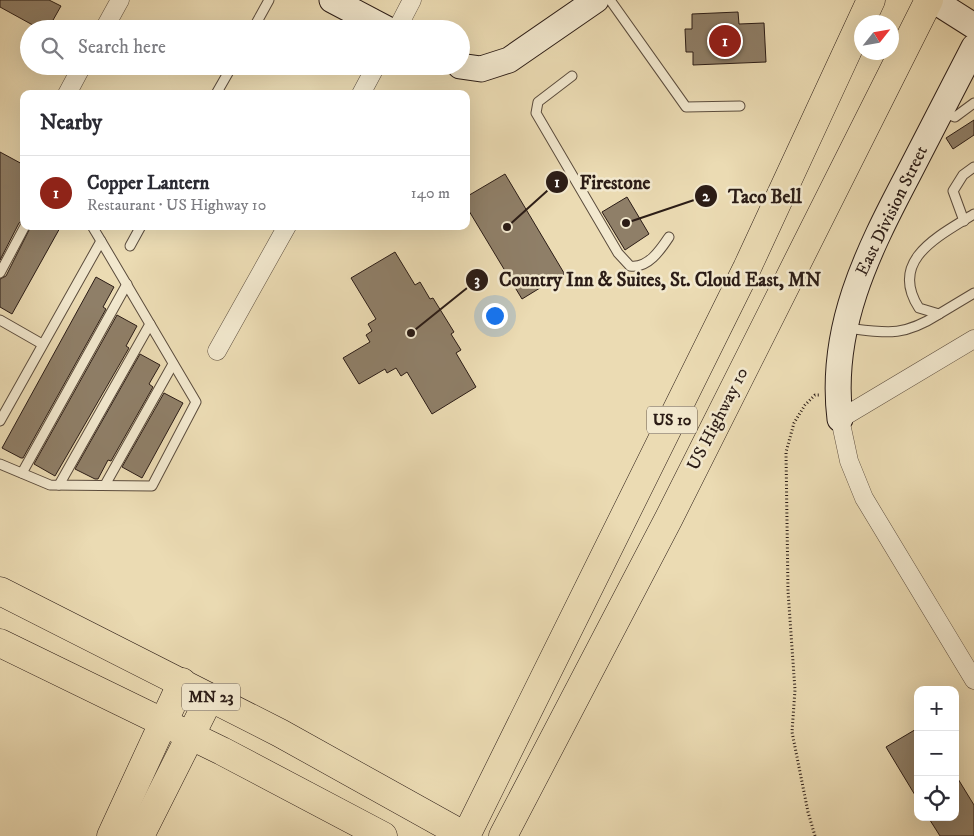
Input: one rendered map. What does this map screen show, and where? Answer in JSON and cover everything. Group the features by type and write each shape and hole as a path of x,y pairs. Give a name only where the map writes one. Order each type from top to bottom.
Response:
{"highway":[{"name":"US 10","path":"466,836 747,268 871,0"},
{"name":"US Highway 10","path":"503,836 669,518 931,0"},
{"name":"MN 23","path":"0,591 182,682 420,809 466,836"},
{"name":"MN 23","path":"0,643 190,736 383,836"},
{"path":"111,836 182,682"},
{"path":"140,836 210,697"}],"street":[{"path":"109,20 120,0"},
{"path":"332,0 369,20"},
{"path":"402,20 412,0"},
{"path":"471,67 509,60 596,0"},
{"path":"931,0 974,26"},
{"name":"East Division Street","path":"974,47 864,264 844,327 839,357 838,393 840,419 849,461 864,498 974,680"},
{"path":"69,90 77,75"},
{"path":"363,90 371,75"},
{"path":"217,351 285,230"},
{"path":"840,419 974,339"}],"lane":[{"path":"258,20 269,0"},
{"path":"610,0 686,107 740,106"},
{"path":"218,90 227,75"},
{"path":"572,76 538,102 536,113 618,253 630,266 641,265 657,254 669,237"},
{"path":"941,111 955,116 974,103"},
{"path":"964,221 953,191 962,175 974,168"},
{"path":"939,314 919,308 910,294 909,275 918,254 924,248 974,214"},
{"path":"0,272 24,230"},
{"path":"0,464 50,485 152,486 196,402 94,230"},
{"path":"130,246 139,230"},
{"path":"0,421 101,241"},
{"path":"22,473 127,284"},
{"path":"844,327 894,333 906,331 974,293"},
{"path":"0,320 42,344"},
{"path":"59,485 150,324"},
{"path":"105,485 173,364"}],"path":[{"path":"815,836 808,812 792,732 795,690 788,591 786,452 794,423 805,405 815,396 838,393"}],"building":[{"path":"0,0 49,0 61,6 53,20 24,20 0,7"},
{"path":"738,12 739,24 764,23 766,62 693,65 693,52 686,52 685,29 692,29 692,14"},
{"path":"974,120 974,135 953,149 946,138"},
{"path":"0,152 20,163 20,222 0,260"},
{"path":"505,174 564,273 561,283 553,280 522,299 470,213 470,195"},
{"path":"627,197 649,234 625,250 602,212"},
{"path":"29,230 59,230 12,314 0,307 0,279 6,276"},
{"path":"395,252 415,285 420,282 430,299 433,298 454,332 451,334 461,350 456,353 476,387 432,414 407,372 401,376 396,368 387,373 385,369 359,384 343,358 370,342 366,335 372,331 368,324 376,319 351,278"},
{"path":"96,277 114,287 103,307 106,309 23,458 21,458 2,448"},
{"path":"117,315 137,326 126,346 129,348 55,476 34,464"},
{"path":"140,354 160,365 149,384 153,387 111,461 108,460 98,479 95,479 75,469"},
{"path":"164,393 183,403 142,478 122,467"},
{"path":"914,730 914,793 886,747"},
{"path":"959,781 974,805 974,836 940,836 931,821 959,821"}],"place":[{"name":"Copper Lantern","path":"725,41"},
{"name":"Taco Bell","path":"626,223"},
{"name":"Firestone","path":"507,227"},
{"name":"Country Inn & Suites, St. Cloud East, MN","path":"411,333"}]}
